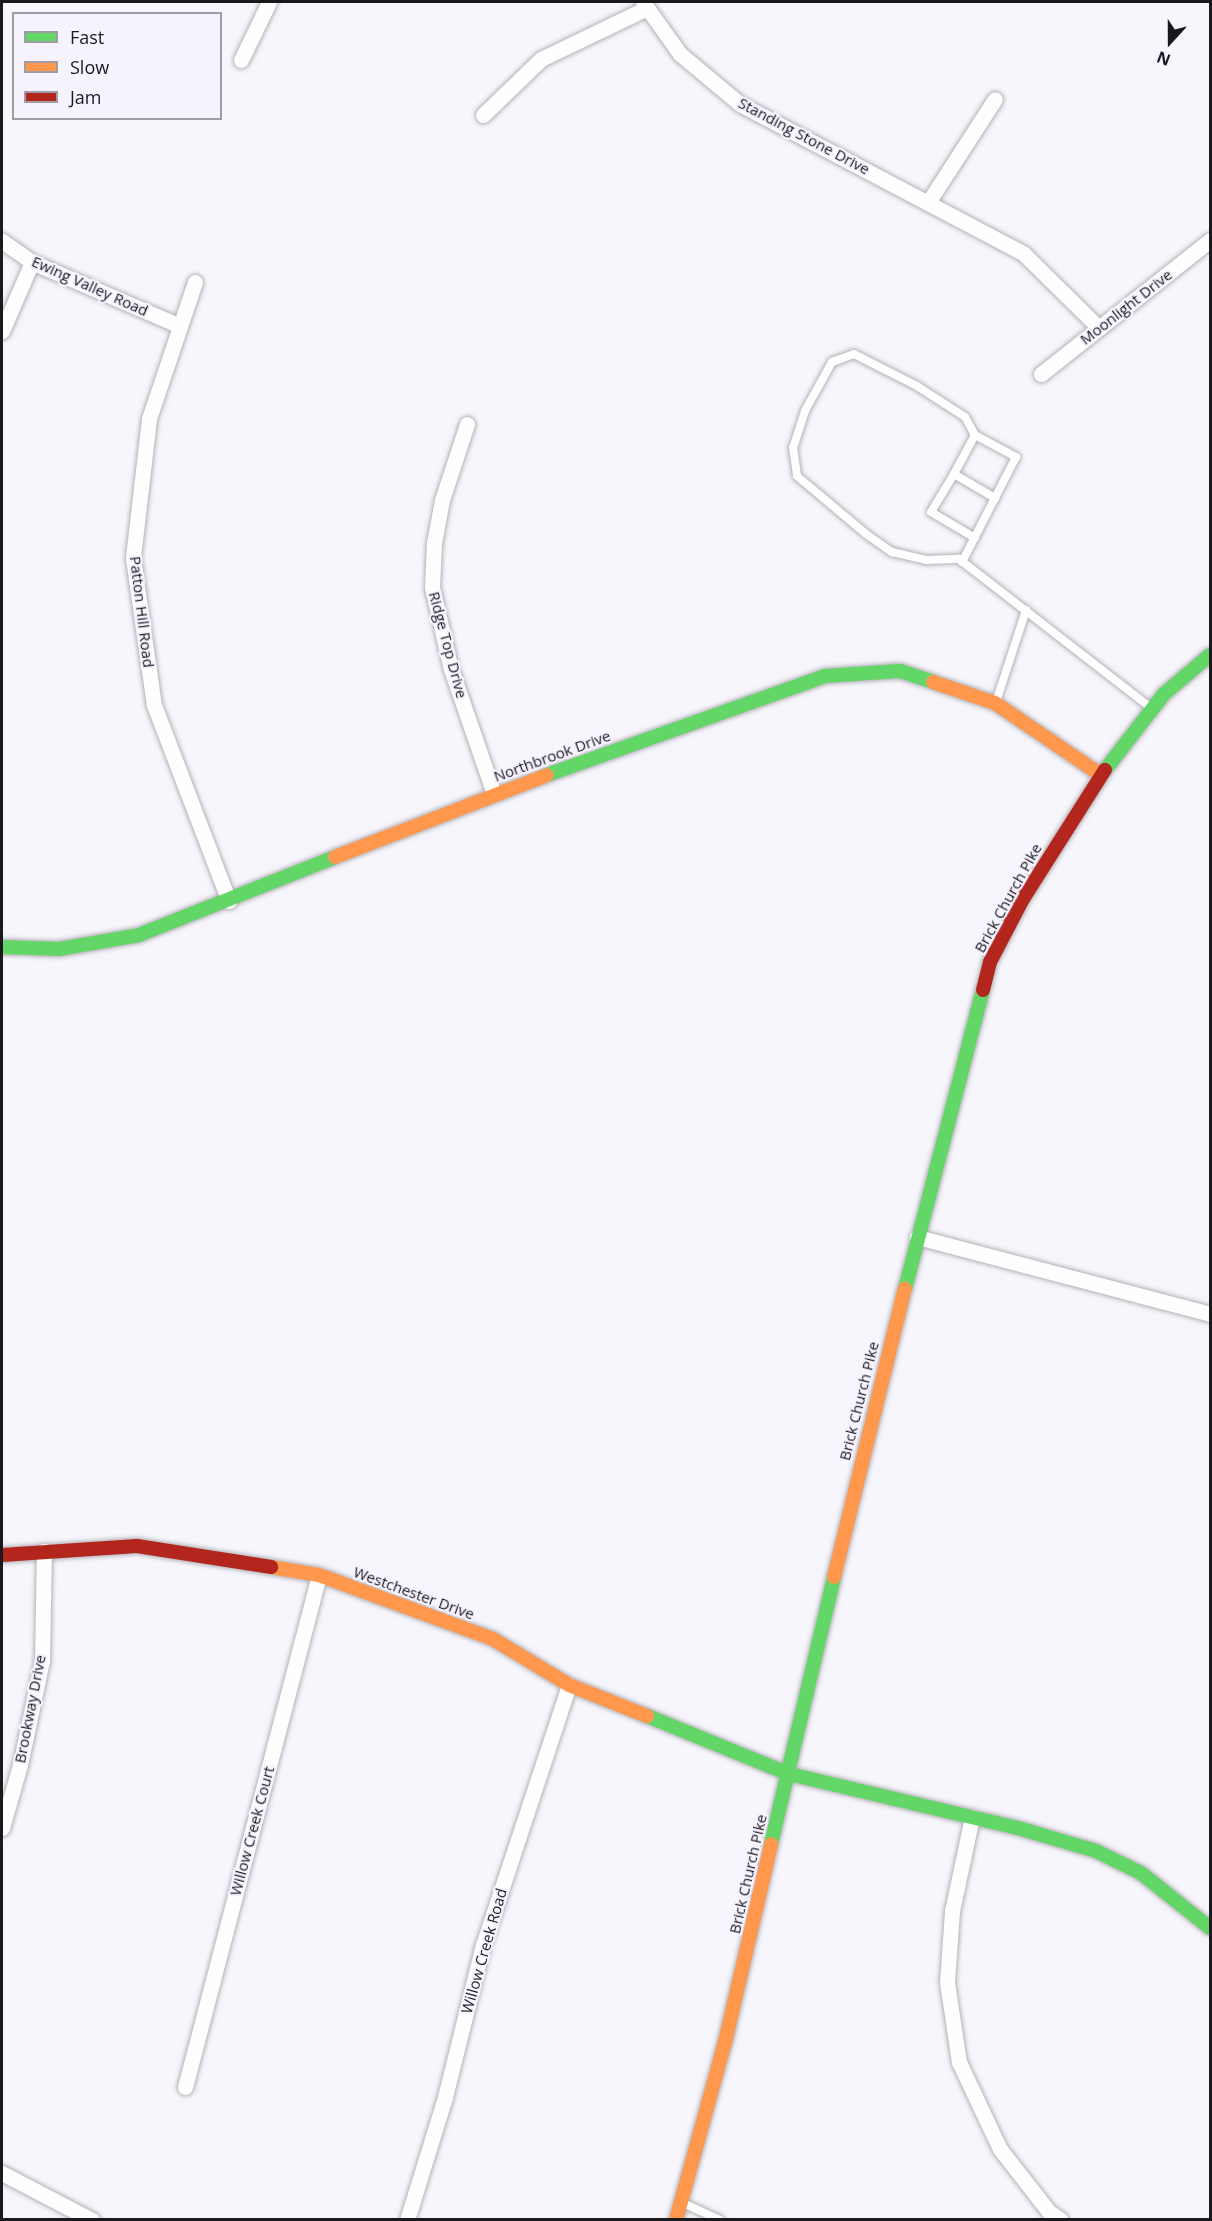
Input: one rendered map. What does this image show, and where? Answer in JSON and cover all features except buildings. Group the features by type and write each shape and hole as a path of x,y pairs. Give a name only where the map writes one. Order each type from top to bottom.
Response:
{"street":[{"path":"241,60 269,2"},
{"path":"483,116 541,59 644,5"},
{"name":"Standing Stone Drive","path":"644,5 680,54 740,104 929,201 1024,254 1099,328"},
{"path":"929,201 995,99"},
{"name":"Moonlight Drive","path":"1041,374 1210,240"},
{"name":"Ewing Valley Road","path":"2,241 32,262 180,326"},
{"path":"2,331 32,262"},
{"name":"Patton Hill Road","path":"195,282 148,419 133,558 154,705 229,901"},
{"name":"Ridge Top Drive","path":"467,424 442,500 434,543 432,587 451,669 494,794"},
{"name":"Brick Church Pike","path":"676,2220 789,1774 917,1237 990,962 1023,899 1101,775 1164,694 1210,655"},
{"name":"Northbrook Drive","path":"2,947 59,949 139,935 494,794 825,676 900,671 995,703 1101,775"},
{"path":"917,1237 1210,1314"},
{"name":"Westchester Drive","path":"2,1555 136,1546 319,1575 493,1639 569,1685 789,1774 972,1817 1105,1856 1142,1873 1210,1928"},
{"name":"Brookway Drive","path":"2,1828 20,1765 42,1661 44,1551"},
{"name":"Willow Creek Court","path":"185,2088 319,1575"},
{"name":"Willow Creek Road","path":"407,2220 445,2097 483,1945 569,1685"},
{"path":"972,1817 952,1911 947,1982 959,2062 1000,2149 1049,2212 1060,2220"},
{"path":"2,2173 92,2220"}],"lane":[{"path":"962,561 1016,457 975,435 965,417 917,386 854,354 832,362 805,411 793,447 797,476 892,552 962,561 1152,709"},
{"path":"975,435 931,512 975,538"},
{"path":"954,474 995,498"},
{"path":"995,703 1026,610"},
{"path":"681,2203 720,2220"}],"traffic: fast":[{"path":"1105,770 1164,694 1210,655"},
{"path":"547,775 825,676 900,671 933,682"},
{"path":"2,947 59,949 139,935 335,857"},
{"path":"905,1289 983,990"},
{"path":"771,1844 834,1577"},
{"path":"647,1716 789,1774 1018,1828 1096,1851 1141,1873 1210,1928"}],"traffic: slow":[{"path":"933,682 995,703 1101,775"},
{"path":"335,857 547,775"},
{"path":"834,1577 905,1289"},
{"path":"271,1567 319,1575 493,1639 569,1685 647,1716"},
{"path":"676,2220 726,2038 771,1844"}],"traffic: jam":[{"path":"983,990 990,962 1023,899 1105,770"},
{"path":"2,1555 137,1546 271,1567"}]}
